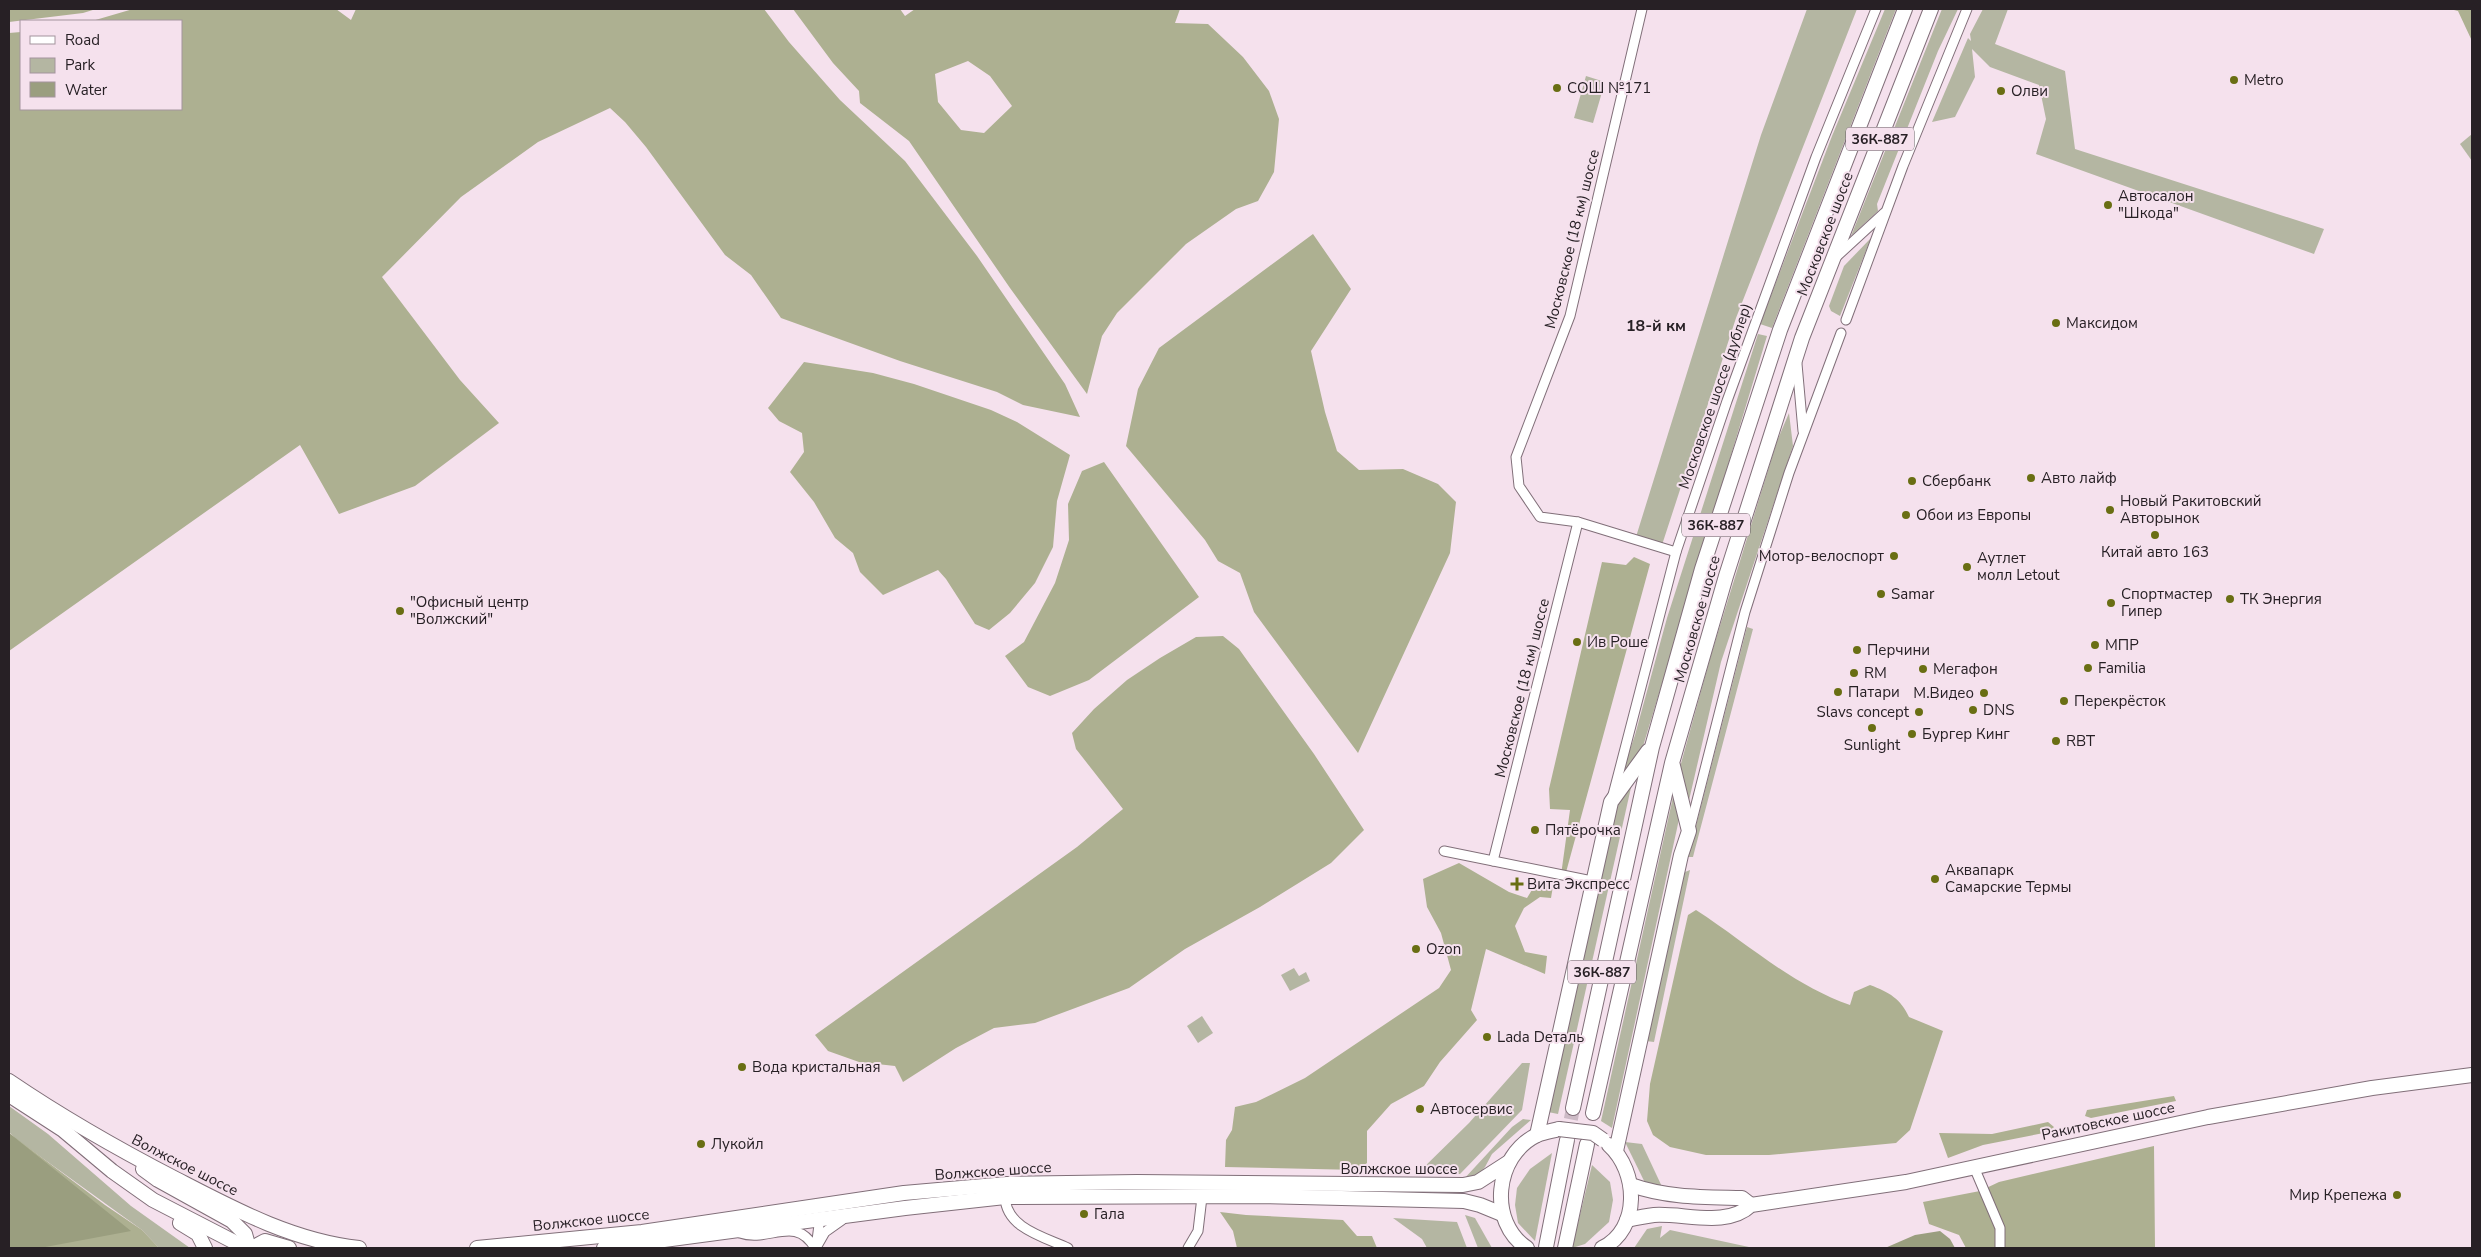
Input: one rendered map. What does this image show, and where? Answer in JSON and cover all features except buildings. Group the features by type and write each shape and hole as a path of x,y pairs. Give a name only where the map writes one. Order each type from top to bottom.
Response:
{"main road":[{"name":"Московское шоссе","path":"1572,1108 1652,747 1702,569 1789,306 1905,9"},
{"name":"Московское шоссе","path":"1593,1113 1672,763 1726,576 1796,357 1931,9"},
{"path":"1789,306 1812,316"},
{"path":"1537,1135 1544,1111 1610,802 1652,747"},
{"path":"1616,1151 1681,855 1689,831 1672,763"},
{"name":"Ракитовское шоссе","path":"1627,1220 1654,1215 1720,1217 1742,1213 1751,1205 1906,1182 2208,1117 2372,1088 2472,1075"},
{"name":"Волжское шоссе","path":"9,1081 44,1105 121,1151 253,1218 311,1239 359,1248"},
{"path":"9,1094 63,1130 117,1175 153,1200 249,1248"},
{"path":"1512,1248 1511,1234 1502,1214 1500,1186 1509,1162 1527,1142 1537,1135 1593,1133 1616,1151 1632,1185 1631,1204 1627,1220 1618,1235 1604,1248"},
{"path":"1546,1247 1563,1134"},
{"path":"1564,1248 1587,1144"},
{"path":"121,1151 158,1180 239,1226 245,1234 249,1248"},
{"name":"Волжское шоссе","path":"477,1248 495,1248 642,1232 875,1197 1007,1184 1467,1185 1478,1182 1509,1162"},
{"name":"Ракитовское шоссе","path":"1632,1185 1672,1196 1742,1198 1751,1205"},
{"name":"Волжское шоссе","path":"604,1248 856,1214 1005,1197 1270,1196 1464,1201 1502,1214"},
{"path":"153,1200 172,1219 198,1234 205,1248"},
{"path":"794,1208 798,1214 796,1222"},
{"path":"1511,1234 1527,1248"},
{"path":"249,1248 264,1241 289,1248"}],"street":[{"name":"Московское (18 км) шоссе","path":"1642,9 1570,316 1516,457 1519,486 1540,517 1578,522 1676,552"},
{"name":"Московское шоссе (дублер)","path":"1610,802 1676,552 1754,322 1816,157 1876,9"},
{"path":"1846,320 1886,211 1967,9"},
{"path":"1831,263 1886,211"},
{"path":"1689,831 1745,612 1804,433 1841,333"},
{"path":"1796,357 1804,433"},
{"name":"Московское (18 км) шоссе","path":"1493,861 1578,522"},
{"path":"1444,851 1592,881"},
{"path":"1974,1167 2000,1228 2000,1248"},
{"path":"816,1248 819,1219 825,1211 853,1206 875,1197"},
{"path":"1005,1197 1005,1208 1017,1223 1068,1248"},
{"path":"1188,1248 1198,1231 1202,1197"},
{"path":"816,1248 830,1226 856,1214"},
{"path":"736,1231 752,1235 797,1231 810,1240 816,1248"}],"green space":[{"path":"1807,9 1857,9 1736,318 1661,548 1635,540 1761,135"},
{"path":"1885,9 1896,9 1772,328 1760,324 1832,136"},
{"path":"1942,9 1958,9 1938,51 1877,204 1878,211 1851,236"},
{"path":"1983,9 2008,9 1995,44 2065,71 2075,149 2324,229 2314,254 2036,154 2046,119 2039,85 1990,67 1972,49 1975,77 1955,117 1932,122 1968,38 1971,41 1970,34"},
{"path":"1586,76 1605,82 1593,123 1574,118"},
{"path":"2472,134 2472,161 2460,144"},
{"path":"1871,238 1840,316 1831,311 1829,306 1844,266"},
{"path":"1758,334 1767,336 1641,753 1617,788 1635,735 1667,618"},
{"path":"1789,413 1793,446 1721,662 1687,809 1680,767 1711,655 1777,441"},
{"path":"1747,627 1753,629 1693,857 1688,857"},
{"path":"1632,783 1558,1114 1548,1112 1617,805"},
{"path":"1675,788 1681,810 1612,1128 1601,1121"},
{"path":"1690,870 1654,1042 1646,1041 1685,872"},
{"path":"1294,968 1299,976 1306,972 1310,981 1290,991 1281,975"},
{"path":"1202,1016 1213,1033 1198,1043 1187,1026"},
{"path":"1522,1063 1530,1063 1522,1110 1460,1174 1417,1174 1469,1123"},
{"path":"9,1106 48,1134 131,1206 190,1248 159,1248 142,1230 16,1139 9,1132"},
{"path":"1523,1119 1531,1120 1492,1154 1485,1167 1471,1184 1463,1180 1512,1127"},
{"path":"1625,1142 1642,1144 1664,1191 1649,1191"},
{"path":"1552,1153 1535,1241 1518,1223 1515,1205 1517,1188 1530,1169"},
{"path":"1592,1165 1610,1182 1613,1200 1609,1222 1585,1244 1572,1248"},
{"path":"1465,1215 1475,1218 1492,1248 1478,1248"},
{"path":"1393,1218 1457,1222 1467,1248 1427,1248 1422,1239"},
{"path":"1662,1226 1660,1238 1670,1230 1749,1247 1634,1248 1647,1229"}],"shaded area":[{"path":"9,9 96,9 83,13 9,22"},
{"path":"133,9 336,9 351,20 356,9 764,9 789,42 840,100 905,161 977,256 1065,384 1080,417 1023,405 997,392 900,361 781,318 751,275 725,255 646,147 625,122 610,108 538,142 461,197 382,277 460,380 499,423 415,486 339,514 300,445 9,651 9,33 20,32 20,110 182,110 182,20 95,20"},
{"path":"793,9 900,9 905,16 915,9 1180,9 1175,23 1208,24 1243,57 1269,91 1279,119 1274,172 1258,201 1236,209 1186,244 1117,313 1102,336 1087,394 1010,288 909,141 860,103 859,91 833,63","holes":["968,61 990,76 1012,106 984,133 961,130 938,102 935,74"]},
{"path":"2450,9 2472,9 2472,41 2458,11"},
{"path":"1313,234 1351,289 1311,351 1325,412 1337,451 1359,470 1403,469 1438,484 1456,502 1450,553 1358,753 1254,612 1240,573 1218,561 1205,540 1126,446 1138,389 1159,348"},
{"path":"804,362 873,373 914,384 991,410 1017,422 1070,455 1057,501 1053,547 1035,583 1010,613 989,630 975,624 946,579 938,570 883,595 860,572 853,553 835,538 814,502 790,472 804,452 802,433 779,421 768,408"},
{"path":"1104,462 1199,597 1089,680 1050,696 1028,687 1005,656 1024,642 1055,583 1069,540 1068,504 1082,471"},
{"path":"1634,557 1650,564 1565,876 1561,875 1570,810 1550,809 1549,789 1602,562 1626,565"},
{"path":"1223,636 1239,649 1314,754 1364,830 1331,863 1260,907 1185,949 1129,988 1035,1023 994,1028 956,1048 903,1082 895,1066 859,1062 828,1051 815,1035 1077,847 1123,809 1076,749 1072,733 1094,709 1127,680 1160,658 1196,637"},
{"path":"1459,863 1509,892 1527,898 1538,880 1553,886 1551,898 1540,897 1524,908 1515,926 1525,952 1547,956 1545,974 1486,949 1471,1010 1477,1020 1440,1062 1424,1086 1391,1104 1367,1131 1367,1163 1358,1170 1225,1167 1226,1140 1232,1130 1235,1107 1256,1102 1305,1078 1439,988 1451,970 1441,933 1427,907 1423,879"},
{"path":"1696,910 1789,975 1829,997 1850,1005 1854,992 1870,985 1894,997 1902,1005 1909,1017 1943,1031 1910,1130 1896,1143 1769,1155 1706,1155 1670,1147 1653,1135 1647,1121 1650,1084 1688,915"},
{"path":"2174,1096 2176,1101 2091,1118 2085,1116 2087,1110"},
{"path":"2048,1122 2054,1127 2049,1132 1983,1145 1948,1158 1939,1133 1992,1134"},
{"path":"9,1133 105,1205 142,1230 159,1248 9,1248"},
{"path":"2154,1146 2155,1248 1966,1248 1959,1235 1929,1224 1923,1202 1980,1191 1999,1182"},
{"path":"1220,1212 1343,1220 1357,1236 1372,1236 1377,1248 1237,1248 1233,1231"}],"water":[{"path":"9,1133 131,1231 40,1248 9,1248"},
{"path":"1940,1231 1950,1239 1955,1248 1885,1248 1915,1235"}],"tunnel":[{"path":"1567,1140 1573,1108"}],"place":[{"name":"Metro","path":"2234,80"},
{"name":"СОШ №171","path":"1557,88"},
{"name":"Олви","path":"2001,91"},
{"name":"Автосалон \"Шкода\"","path":"2108,205"},
{"name":"Максидом","path":"2056,323"},
{"name":"Авто лайф","path":"2031,478"},
{"name":"Сбербанк","path":"1912,481"},
{"name":"Новый Ракитовский Авторынок","path":"2110,510"},
{"name":"Обои из Европы","path":"1906,515"},
{"name":"Китай авто 163","path":"2155,535"},
{"name":"Мотор-велоспорт","path":"1894,556"},
{"name":"Аутлет молл Letout","path":"1967,567"},
{"name":"Samar","path":"1881,594"},
{"name":"ТК Энергия","path":"2230,599"},
{"name":"Спортмастер Гипер","path":"2111,603"},
{"name":"\"Офисный центр \"Волжский\"","path":"400,611"},
{"name":"Ив Роше","path":"1577,642"},
{"name":"МПР","path":"2095,645"},
{"name":"Перчини","path":"1857,650"},
{"name":"Familia","path":"2088,668"},
{"name":"Мегафон","path":"1923,669"},
{"name":"RM","path":"1854,673"},
{"name":"Патари","path":"1838,692"},
{"name":"М.Видео","path":"1984,693"},
{"name":"Перекрёсток","path":"2064,701"},
{"name":"DNS","path":"1973,710"},
{"name":"Slavs concept","path":"1919,712"},
{"name":"Sunlight","path":"1872,728"},
{"name":"Бургер Кинг","path":"1912,734"},
{"name":"RBT","path":"2056,741"},
{"name":"Пятёрочка","path":"1535,830"},
{"name":"Аквапарк Самарские Термы","path":"1935,879"},
{"name":"Вита Экспресс","path":"1517,884"},
{"name":"Ozon","path":"1416,949"},
{"name":"Lada Dеталь","path":"1487,1037"},
{"name":"Вода кристальная","path":"742,1067"},
{"name":"Автосервис","path":"1420,1109"},
{"name":"Лукойл","path":"701,1144"},
{"name":"Мир Крепежа","path":"2397,1195"},
{"name":"Гала","path":"1084,1214"}],"district":[{"name":"18-й км","path":"1656,325"}]}
